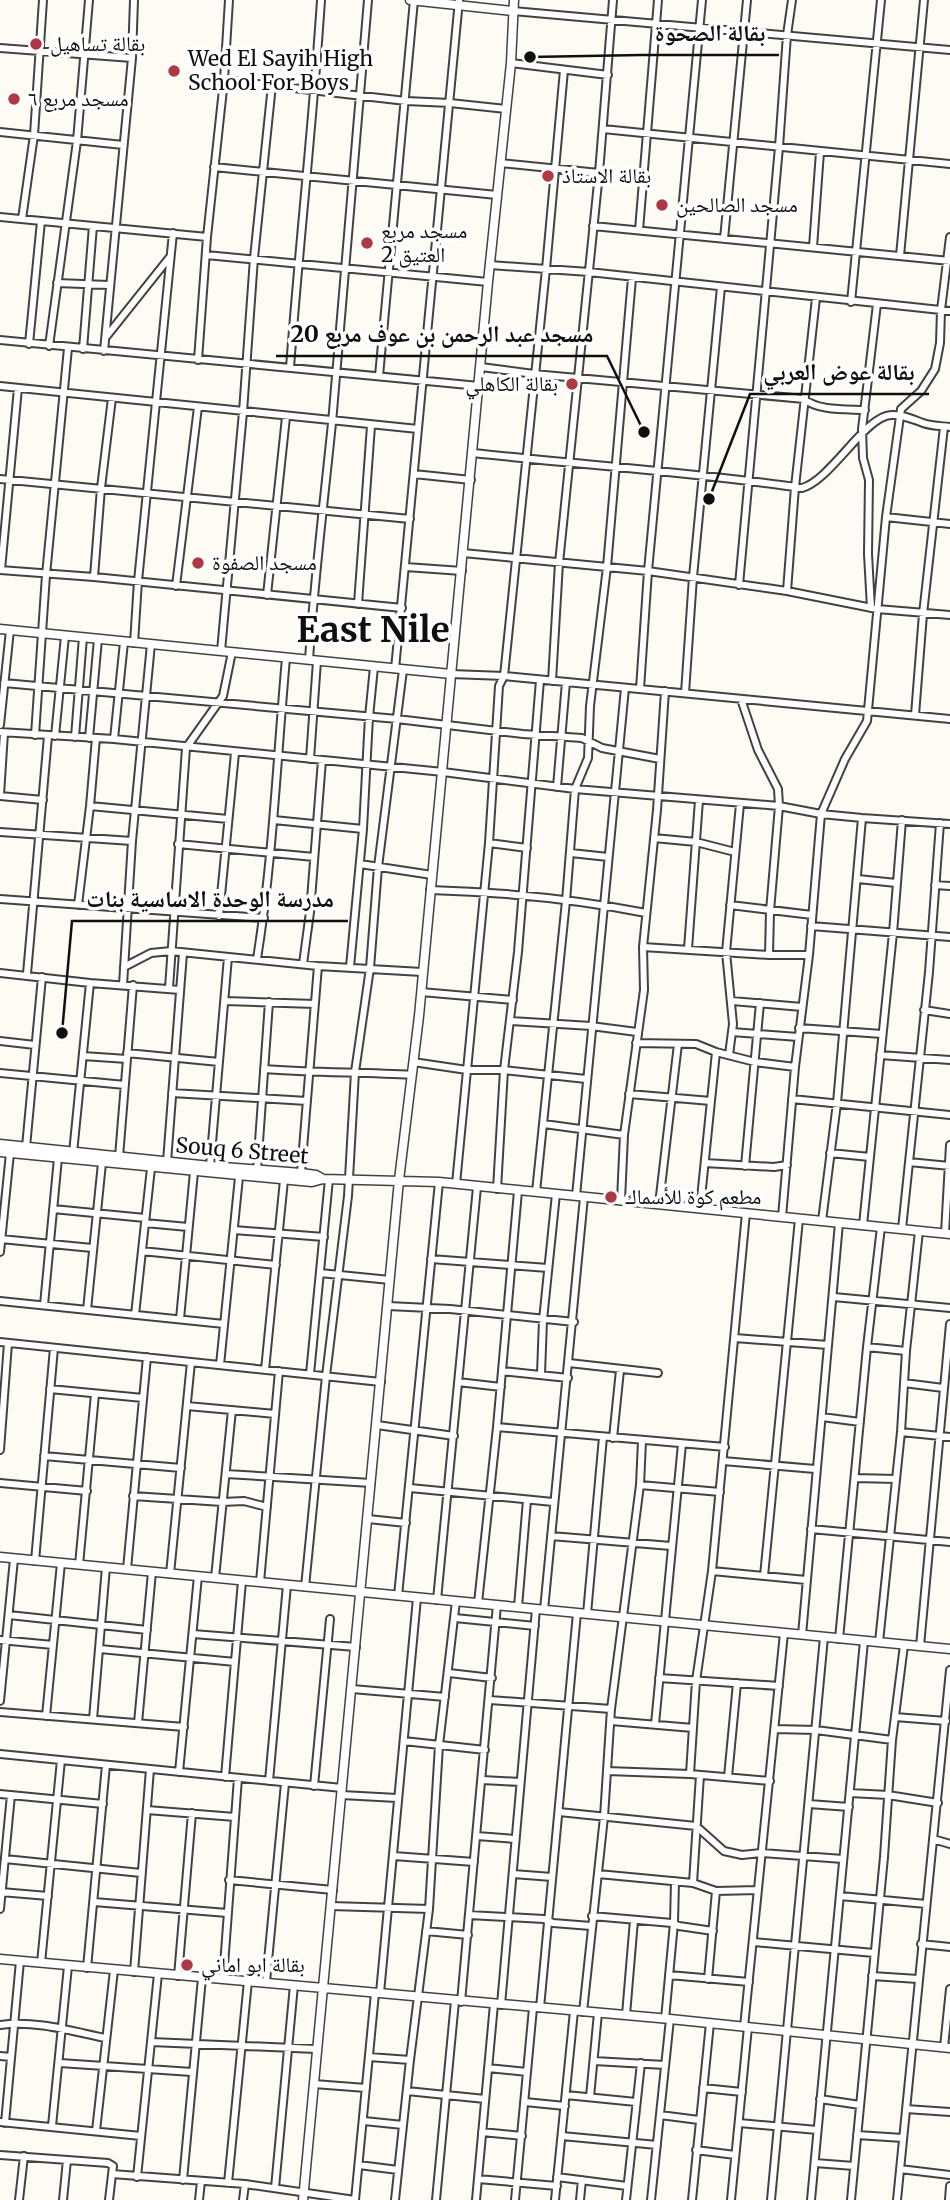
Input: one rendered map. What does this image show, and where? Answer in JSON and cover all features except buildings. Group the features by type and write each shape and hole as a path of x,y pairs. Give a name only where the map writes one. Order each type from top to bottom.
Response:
{"street":[{"path":"22,219 34,135 43,0"},
{"path":"49,346 77,141 89,0"},
{"path":"104,351 132,58 134,0"},
{"path":"198,360 229,0"},
{"path":"290,368 321,0"},
{"path":"310,759 313,712 312,599 332,421 368,0"},
{"path":"379,376 406,101 412,0 459,2 513,11 950,50"},
{"path":"303,2196 399,1180 443,772 511,63 514,0"},
{"path":"552,681 559,563 614,0"},
{"path":"639,230 658,0"},
{"path":"640,689 648,571 702,0"},
{"path":"724,239 747,0"},
{"path":"739,585 792,0"},
{"path":"851,302 881,0"},
{"path":"900,256 924,0"},
{"path":"305,1587 349,1180 355,1072 370,968 378,867 397,719 402,608 459,2"},
{"path":"0,48 132,58"},
{"path":"511,63 608,75"},
{"path":"456,1184 489,843 499,686 504,676 517,558 564,70"},
{"path":"224,79 406,101 506,109"},
{"path":"221,651 254,258 272,85"},
{"path":"603,129 950,164"},
{"path":"0,132 123,145"},
{"path":"813,247 820,152"},
{"path":"500,163 599,173"},
{"path":"215,166 497,195"},
{"path":"0,217 207,237"},
{"path":"29,344 41,221"},
{"path":"83,349 93,226"},
{"path":"593,226 949,261"},
{"path":"134,642 173,233"},
{"path":"782,1217 821,814 845,759 865,724 874,609 902,406 918,395 933,373 940,343 941,310 950,237"},
{"path":"206,255 488,282"},
{"path":"105,339 146,284 171,257"},
{"path":"490,265 589,272 950,311"},
{"path":"536,1192 575,789 587,760 632,278"},
{"path":"57,283 109,285"},
{"path":"685,693 721,287"},
{"path":"787,591 795,486 816,298"},
{"path":"874,609 868,554 869,480 863,458 862,435 877,304"},
{"path":"0,340 479,386"},
{"path":"35,735 40,686 41,633 68,348"},
{"path":"481,367 578,379 804,399 817,405 865,410"},
{"path":"0,386 418,429"},
{"path":"18,388 0,570 402,608"},
{"path":"94,577 101,488 113,398"},
{"path":"176,586 198,407"},
{"path":"473,453 704,477 750,479 802,488 810,485 881,417 901,416 947,427 933,522 915,715"},
{"path":"267,595 286,417"},
{"path":"358,604 371,425"},
{"path":"414,474 471,480"},
{"path":"0,479 410,519"},
{"path":"886,517 950,524"},
{"path":"463,554 648,571 787,591 874,609 950,615"},
{"path":"406,566 462,571"},
{"path":"0,629 374,667 504,676 950,719"},
{"path":"10,630 1,730 0,795 43,800"},
{"path":"27,974 43,800 65,636"},
{"path":"75,737 83,637"},
{"path":"78,905 90,806 93,690 98,639"},
{"path":"114,739 124,642"},
{"path":"122,985 132,841 151,644"},
{"path":"169,988 186,748 225,691 232,652"},
{"path":"257,959 274,820 286,658"},
{"path":"350,967 374,667"},
{"path":"497,1189 504,1070 523,895 540,680"},
{"path":"557,787 566,682"},
{"path":"5,683 560,736 589,740 602,748 660,759"},
{"path":"476,2200 488,2068 510,1918 535,1626 551,1536 574,1322 582,1128 625,688"},
{"path":"621,1200 624,1135 644,990 643,947 665,691"},
{"path":"741,699 758,750 778,786 779,806 769,911 769,955"},
{"path":"1,730 278,755 575,789 779,806 821,814 950,824"},
{"path":"219,916 235,753"},
{"path":"303,964 323,760"},
{"path":"688,949 698,800"},
{"path":"729,1055 732,1001 726,951 740,804"},
{"path":"90,806 228,819"},
{"path":"822,1221 837,1103 862,818"},
{"path":"274,820 363,829"},
{"path":"863,1225 902,820"},
{"path":"902,1229 933,936 940,823"},
{"path":"0,832 132,841"},
{"path":"654,838 696,842 735,852"},
{"path":"489,843 527,848"},
{"path":"178,844 314,857"},
{"path":"571,852 608,857"},
{"path":"360,864 432,875"},
{"path":"858,879 896,883"},
{"path":"935,885 950,886"},
{"path":"430,891 523,895 646,913"},
{"path":"0,899 264,918"},
{"path":"730,905 811,915"},
{"path":"811,926 950,937"},
{"path":"643,947 809,955"},
{"path":"124,967 151,953 171,951 318,966 422,972"},
{"path":"167,1162 183,953"},
{"path":"210,1166 229,957"},
{"path":"301,1173 318,966"},
{"path":"0,973 180,990"},
{"path":"26,1147 42,977"},
{"path":"73,1153 90,983"},
{"path":"119,1157 133,985"},
{"path":"421,992 513,1000"},
{"path":"225,1001 315,1004"},
{"path":"732,1001 802,1007"},
{"path":"257,1170 269,1002"},
{"path":"745,1166 760,1003"},
{"path":"924,1010 950,1014"},
{"path":"511,1021 637,1032"},
{"path":"799,1028 883,1034"},
{"path":"732,1032 798,1037"},
{"path":"0,1041 35,1045"},
{"path":"636,1044 696,1044 755,1062 795,1067"},
{"path":"659,1204 678,1044"},
{"path":"700,1208 716,1052"},
{"path":"880,1055 950,1060"},
{"path":"83,1056 175,1057 219,1062"},
{"path":"413,1062 467,1070 504,1070 586,1079"},
{"path":"264,1069 412,1075"},
{"path":"0,1073 125,1085"},
{"path":"172,1093 307,1101"},
{"path":"629,1094 711,1101"},
{"path":"792,1099 950,1115"},
{"path":"544,1124 624,1135"},
{"name":"Souq 6 Street","path":"0,1144 301,1173 326,1179"},
{"path":"310,1374 324,1237 326,1179 439,1182 947,1233 950,1145"},
{"name":"Souq 6 Street","path":"0,1152 239,1177 317,1182 326,1179"},
{"path":"0,1251 10,1153"},
{"path":"831,1153 870,1157"},
{"path":"44,1306 58,1158"},
{"path":"909,1162 949,1166"},
{"path":"87,1310 102,1163"},
{"path":"705,1163 774,1167 787,1165"},
{"path":"135,1315 151,1168"},
{"path":"180,1319 194,1172"},
{"path":"220,1365 239,1177"},
{"path":"265,1370 284,1180"},
{"path":"398,1596 439,1182"},
{"path":"437,1600 477,1187"},
{"path":"478,1604 498,1427 518,1191"},
{"path":"541,1374 543,1320 556,1194"},
{"path":"53,1209 188,1227"},
{"path":"690,1774 696,1681 712,1571 746,1213"},
{"path":"764,1576 799,1219"},
{"path":"802,1635 839,1223"},
{"path":"839,1639 881,1227"},
{"path":"234,1230 324,1237"},
{"path":"879,1642 919,1231"},
{"path":"1,1235 49,1244 92,1248"},
{"path":"142,1251 276,1265"},
{"path":"431,1259 548,1268"},
{"path":"320,1273 390,1280"},
{"path":"834,1297 950,1308"},
{"path":"0,1301 224,1324"},
{"path":"388,1306 426,1307 574,1322"},
{"path":"920,1646 950,1324"},
{"path":"735,1338 828,1345"},
{"path":"0,1342 381,1382"},
{"path":"0,1449 2,1385 8,1343"},
{"path":"867,1347 906,1351"},
{"path":"35,1561 54,1348"},
{"path":"127,1569 147,1357"},
{"path":"170,1574 191,1362"},
{"path":"569,1363 658,1373"},
{"path":"613,1438 621,1370"},
{"path":"260,1582 279,1371"},
{"path":"502,1371 568,1378"},
{"path":"458,1382 501,1387"},
{"path":"904,1383 943,1388"},
{"path":"50,1389 143,1398"},
{"path":"79,1565 95,1394"},
{"path":"187,1406 275,1414"},
{"path":"215,1578 232,1410"},
{"path":"822,1417 860,1422"},
{"path":"377,1425 454,1436"},
{"path":"498,1427 724,1447"},
{"path":"901,1432 950,1437"},
{"path":"587,1614 603,1437"},
{"path":"555,2200 566,2095 598,1874 611,1709 634,1542 642,1441"},
{"path":"655,1724 682,1444"},
{"path":"44,1455 181,1468"},
{"path":"723,1461 815,1469"},
{"path":"226,1474 371,1483"},
{"path":"855,1478 896,1479"},
{"path":"0,1483 87,1491"},
{"path":"640,1485 720,1492"},
{"path":"410,1488 553,1502"},
{"path":"133,1496 244,1501 267,1507"},
{"path":"518,1607 527,1500"},
{"path":"368,1519 406,1523"},
{"path":"811,1529 950,1542"},
{"path":"551,1536 671,1546"},
{"path":"0,1557 950,1649"},
{"path":"0,1701 3,1641 9,1615 15,1559"},
{"path":"46,1716 61,1563"},
{"path":"93,1719 106,1567"},
{"path":"712,1571 806,1580"},
{"path":"138,1723 152,1572"},
{"path":"179,1772 198,1576"},
{"path":"225,1777 242,1581"},
{"path":"269,1781 287,1585"},
{"path":"112,2175 245,2184 275,2188 303,2196 355,2200 369,2057 389,1907 417,1598"},
{"path":"396,2200 429,1909 439,1745 456,1601"},
{"path":"436,2200 445,2095 468,1935 497,1605"},
{"path":"515,2200 527,2072 549,1920 577,1613"},
{"path":"9,1615 146,1630"},
{"path":"455,1618 535,1626"},
{"path":"314,1786 330,1619"},
{"path":"731,2200 761,1853 784,1633"},
{"path":"193,1634 356,1647"},
{"path":"771,2200 824,1637"},
{"path":"3,1641 53,1645"},
{"path":"811,2200 864,1641"},
{"path":"851,2200 892,1740 904,1645"},
{"path":"100,1649 235,1662"},
{"path":"897,2200 921,1944 946,1757 950,1670"},
{"path":"449,1673 492,1678"},
{"path":"659,1678 779,1686"},
{"path":"728,1777 737,1683"},
{"path":"352,1689 445,1697"},
{"path":"490,1700 611,1709"},
{"path":"0,1712 184,1727"},
{"path":"895,1717 946,1721"},
{"path":"611,1721 693,1728"},
{"path":"775,1728 816,1730 892,1740"},
{"path":"404,1741 485,1750"},
{"path":"0,1754 269,1781 397,1798"},
{"path":"41,1963 61,1760"},
{"path":"88,1968 106,1765"},
{"path":"134,1972 150,1769"},
{"path":"607,1771 770,1781"},
{"path":"693,1883 700,1775"},
{"path":"223,1979 238,1778"},
{"path":"482,1780 520,1782"},
{"path":"266,1982 285,1783"},
{"path":"850,1793 888,1795 938,1803"},
{"path":"0,1794 103,1804"},
{"path":"0,1909 11,1796"},
{"path":"809,1804 849,1807"},
{"path":"147,1810 235,1817"},
{"path":"559,1812 696,1826 729,1853 746,1856 761,1853 843,1859"},
{"path":"178,1976 192,1814"},
{"path":"477,1836 515,1839"},
{"path":"933,1839 950,1844"},
{"path":"394,1856 474,1862"},
{"path":"5,1860 141,1873"},
{"path":"513,1874 552,1877"},
{"path":"598,1874 693,1883 716,1891 758,1890"},
{"path":"229,1880 332,1891"},
{"path":"651,2200 665,2065 675,1881"},
{"path":"708,1979 716,1891"},
{"path":"1,1892 48,1896"},
{"path":"840,1896 926,1904"},
{"path":"93,1902 227,1913"},
{"path":"331,1906 429,1909"},
{"path":"469,1916 549,1920 553,1923 591,1926"},
{"path":"592,1916 674,1923 713,1931"},
{"path":"626,2015 634,1920"},
{"path":"426,1931 468,1935"},
{"path":"754,1942 874,1952"},
{"path":"921,1944 950,1947"},
{"path":"0,1959 626,2015 947,2048 950,1989"},
{"path":"20,1961 2,2122 141,2136"},
{"path":"52,2126 68,1966"},
{"path":"96,2131 114,1970"},
{"path":"136,2177 158,1974"},
{"path":"669,1975 749,1982"},
{"path":"872,1976 918,1979"},
{"path":"183,2180 202,1978"},
{"path":"228,2183 248,1981"},
{"path":"275,2188 294,1985"},
{"path":"590,2097 598,2013"},
{"path":"0,2025 15,2023 105,2038"},
{"path":"700,2200 692,2200 710,2023"},
{"path":"151,2042 316,2049"},
{"path":"0,2056 11,2057"},
{"path":"369,2057 410,2060"},
{"path":"594,2061 665,2065"},
{"path":"60,2063 192,2072"},
{"path":"626,2200 641,2063"},
{"path":"488,2068 527,2072"},
{"path":"314,2084 366,2088"},
{"path":"702,2088 742,2092"},
{"path":"407,2091 485,2099"},
{"path":"566,2095 636,2102"},
{"path":"820,2099 860,2105"},
{"path":"525,2102 565,2106"},
{"path":"906,2109 950,2112"},
{"path":"660,2116 699,2120"},
{"path":"364,2121 403,2124"},
{"path":"738,2123 817,2130"},
{"path":"482,2132 522,2136"},
{"path":"857,2135 903,2138"},
{"path":"562,2136 657,2145"},
{"path":"696,2150 736,2155"},
{"path":"0,2155 108,2163 113,2166 108,2200"},
{"path":"19,2200 24,2156"},
{"path":"63,2200 67,2160"},
{"path":"815,2163 854,2166"},
{"path":"359,2165 398,2170"},
{"path":"900,2169 950,2175"},
{"path":"558,2177 628,2186"},
{"path":"478,2179 557,2186"},
{"path":"580,2200 582,2180"},
{"path":"199,2200 201,2181"},
{"path":"243,2200 245,2184"},
{"path":"949,2200 950,2186"}],"place":[{"name":"بقالة تساهيل","path":"36,44"},
{"name":"بقالة الصحوة","path":"530,57"},
{"name":"Wed El Sayih High School For Boys","path":"174,71"},
{"name":"مسجد مربع ٦","path":"14,99"},
{"name":"بقالة الاستاذ","path":"548,176"},
{"name":"مسجد الصالحين","path":"662,205"},
{"name":"مسجد مربع 2 العتيق","path":"367,243"},
{"name":"بقالة الكاهلي","path":"572,384"},
{"name":"مسجد عبد الرحمن بن عوف مربع 20","path":"644,432"},
{"name":"بقالة عوض العربي","path":"709,499"},
{"name":"مسجد الصفوة","path":"198,563"},
{"name":"مدرسة الوحدة الاساسية بنات","path":"62,1033"},
{"name":"مطعم كوة للأسماك","path":"611,1197"},
{"name":"بقالة ابو اماني","path":"187,1965"}],"district":[{"name":"East Nile","path":"373,630"}]}
